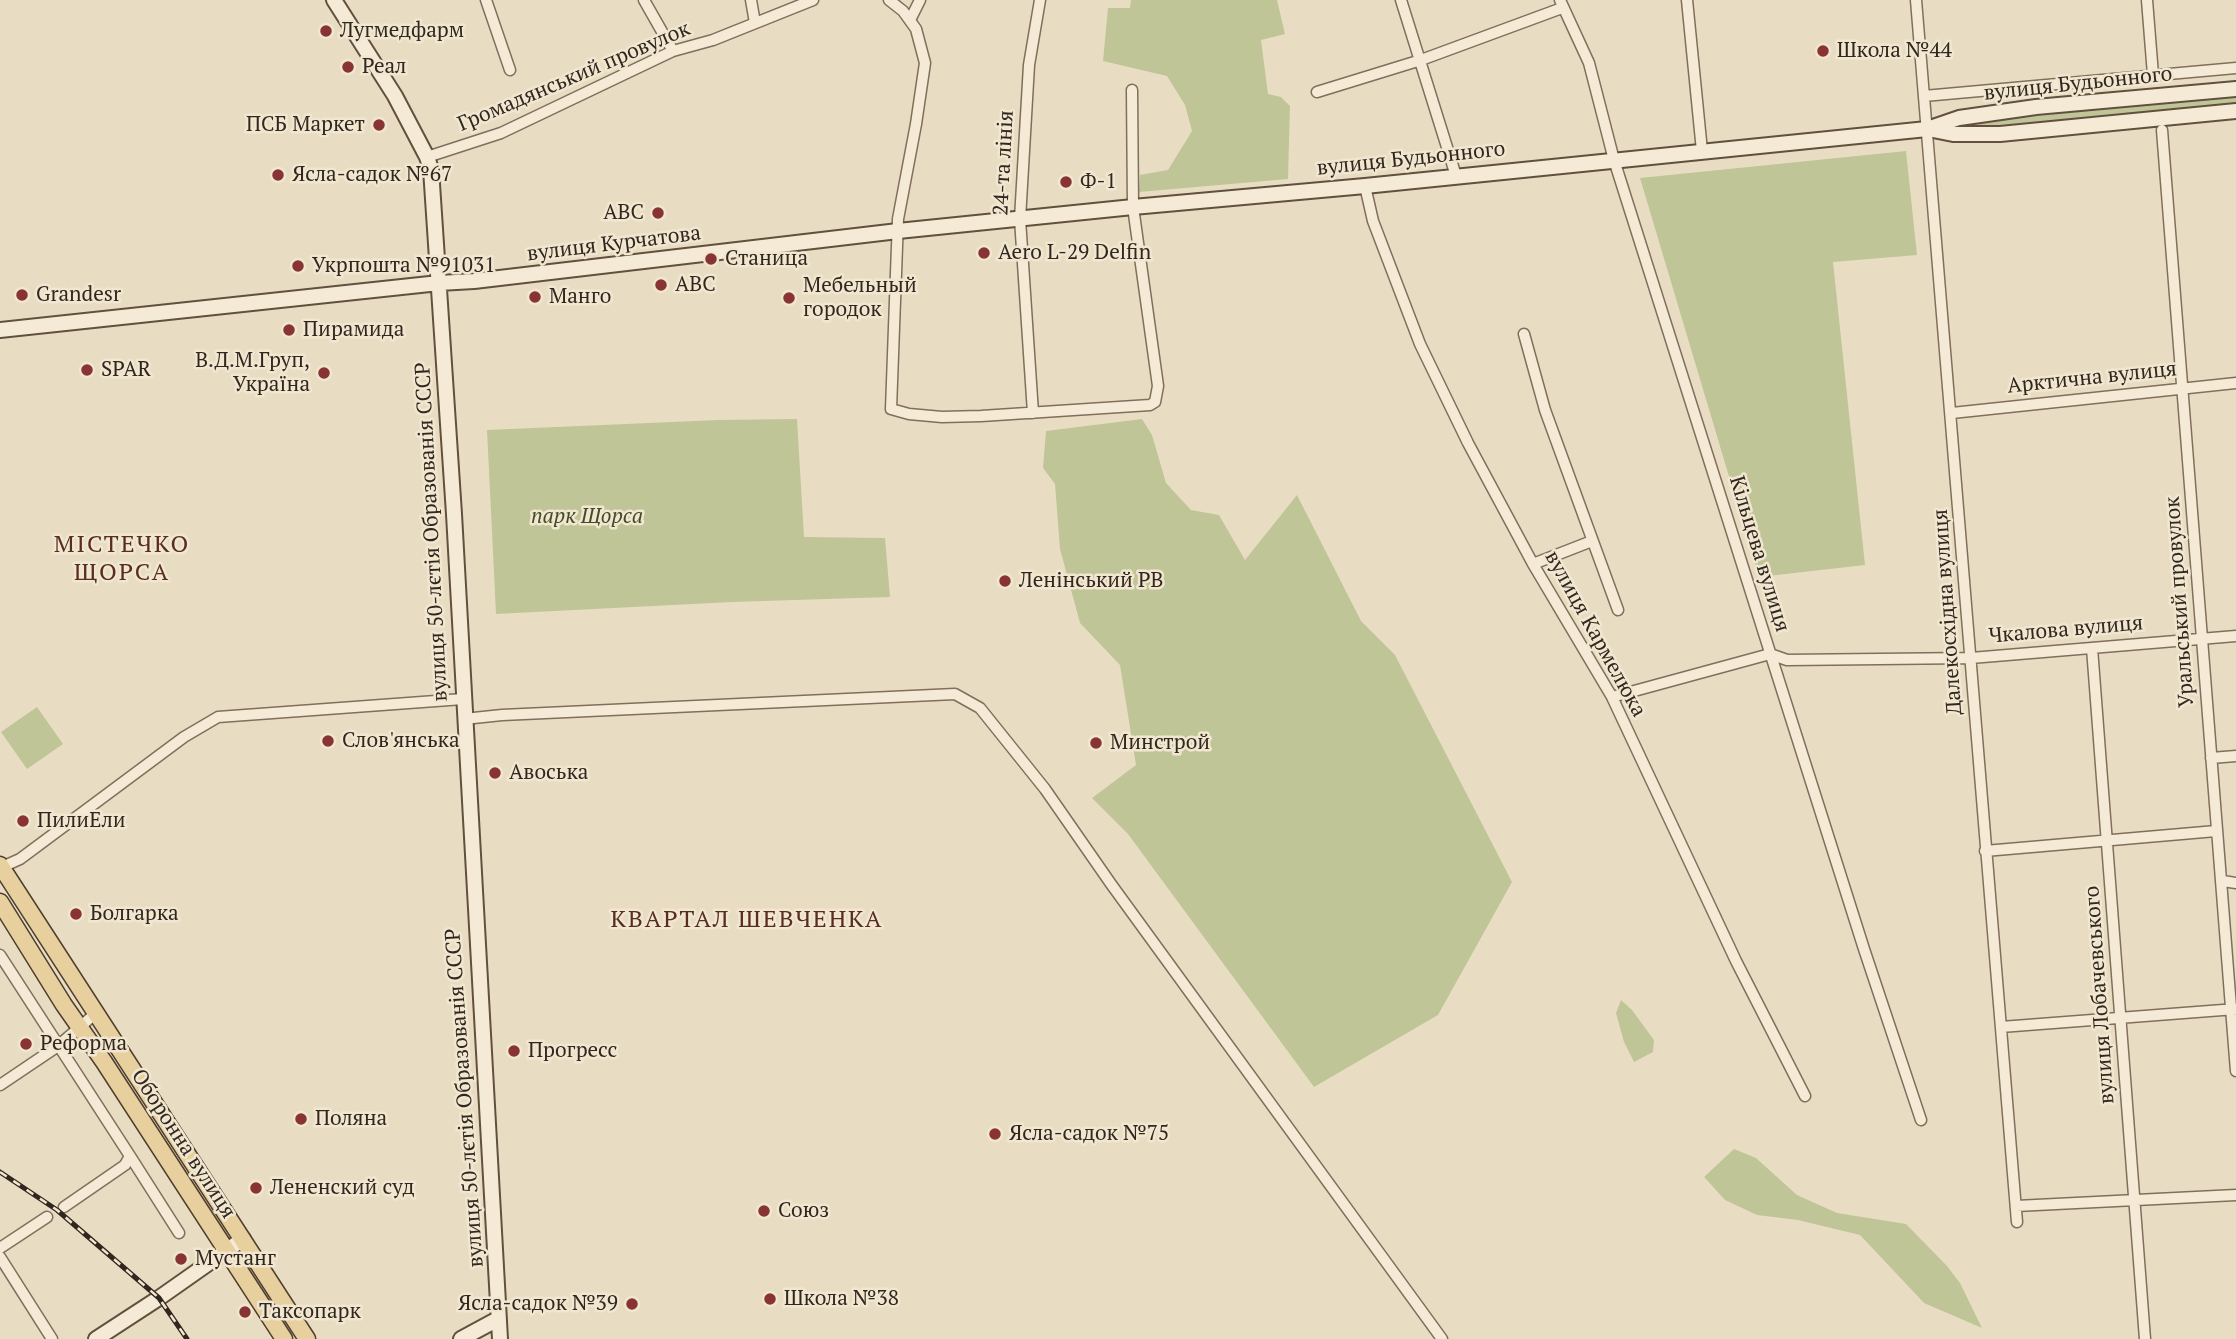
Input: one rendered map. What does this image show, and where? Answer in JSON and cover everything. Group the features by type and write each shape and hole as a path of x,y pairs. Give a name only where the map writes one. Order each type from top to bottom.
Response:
{"main road":[{"name":"вулиця 50-лєтія Образованія СССР","path":"334,0 395,96 431,169 500,1339"},
{"name":"вулиця Будьонного","path":"898,231 1927,129 1959,118 2036,107 2236,89"},
{"name":"вулиця Будьонного","path":"1927,129 1953,134 2000,134 2236,111"},
{"name":"вулиця Курчатова","path":"0,330 474,281 898,231"},
{"name":"Оборонна вулиця","path":"1,867 307,1339"},
{"name":"Оборонна вулиця","path":"0,902 64,1005 81,1026 284,1339"},
{"path":"96,1339 243,1239"},
{"path":"461,1339 498,1319"}],"street":[{"path":"486,0 510,70"},
{"path":"644,0 673,51"},
{"path":"751,0 755,23"},
{"name":"Громадянський провулок","path":"427,157 520,125 673,51 813,0"},
{"path":"889,0 903,11 916,29 925,63 898,219 891,409 909,414 942,416 1033,413 1150,405 1155,402 1158,386 1133,206 1132,90"},
{"path":"909,20 920,0"},
{"name":"24-та лінія","path":"1033,413 1020,219 1029,65 1040,0"},
{"path":"1401,0 1456,176"},
{"path":"1688,0 1702,151"},
{"name":"Далекосхідна вулиця","path":"1916,0 2017,1222"},
{"path":"2147,0 2152,75"},
{"path":"1317,92 1421,60 1561,4"},
{"name":"Кільцева вулиця","path":"1561,4 1590,63 1614,160 1770,654 1922,1120"},
{"path":"1924,96 2236,68"},
{"name":"Уральський провулок","path":"2162,130 2216,831 2234,1009 2236,1072"},
{"name":"вулиця Кармелюка","path":"1365,186 1373,221 1420,344 1468,443 1533,564 1612,697 1736,961 1805,1096"},
{"path":"1524,334 1545,410 1618,610"},
{"name":"Арктична вулиця","path":"1952,413 2236,383"},
{"path":"1533,564 1592,541"},
{"name":"Чкалова вулиця","path":"1612,697 1770,654 1787,660 1971,658 2236,636"},
{"name":"вулиця Лобачевського","path":"2092,648 2145,1339"},
{"path":"464,719 955,694 980,708 1045,789 1442,1339"},
{"path":"1,867 20,859 173,745 218,717 463,699"},
{"path":"2211,758 2236,756"},
{"path":"1985,851 2216,831"},
{"path":"2223,881 2236,883"},
{"path":"0,956 4,971 58,1046 179,1233"},
{"path":"2001,1027 2234,1009"},
{"path":"0,1085 58,1046 96,1013"},
{"path":"64,1207 125,1165 130,1156"},
{"path":"2016,1206 2236,1195"},
{"path":"0,1248 47,1217"},
{"path":"0,1257 52,1339"}],"green space":[{"path":"1131,0 1277,0 1285,34 1261,40 1268,94 1281,97 1290,106 1288,179 1139,192 1140,175 1168,170 1192,131 1185,105 1167,76 1103,61 1108,8 1130,8"},
{"path":"2236,96 2236,106 1952,129 1952,126 2022,117"},
{"path":"1906,151 1917,255 1833,262 1865,565 1759,577 1640,178"},
{"name":"парк Щорса","path":"797,419 804,537 885,538 890,597 496,614 487,430"},
{"path":"1142,419 1152,435 1166,483 1191,510 1219,515 1245,560 1297,495 1361,621 1395,655 1512,882 1438,1015 1314,1087 1128,834 1092,798 1136,765 1120,665 1080,623 1060,549 1055,484 1043,468 1046,431"},
{"path":"37,707 63,744 27,769 1,732"},
{"path":"1621,1000 1632,1010 1654,1040 1653,1052 1634,1062 1624,1042 1616,1013"},
{"path":"1734,1149 1756,1158 1797,1195 1837,1213 1906,1224 1960,1283 1982,1328 1924,1303 1860,1235 1798,1220 1757,1215 1725,1200 1704,1177"}],"railway":[{"path":"0,1172 57,1210 159,1298 187,1339"}],"place":[{"name":"Лугмедфарм","path":"326,31"},
{"name":"Школа №44","path":"1823,51"},
{"name":"Реал","path":"348,67"},
{"name":"ПСБ Маркет","path":"379,125"},
{"name":"Ясла-садок №67","path":"278,175"},
{"name":"Ф-1","path":"1066,182"},
{"name":"ABC","path":"658,213"},
{"name":"Aero L-29 Delfin","path":"984,253"},
{"name":"Станица","path":"711,259"},
{"name":"Укрпошта №91031","path":"298,266"},
{"name":"АВС","path":"661,285"},
{"name":"Grandesr","path":"22,295"},
{"name":"Манго","path":"535,297"},
{"name":"Мебельный городок","path":"789,298"},
{"name":"Пирамида","path":"289,330"},
{"name":"SPAR","path":"87,370"},
{"name":"В.Д.М.Груп, Україна","path":"324,373"},
{"name":"Ленінський РВ","path":"1005,581"},
{"name":"Слов'янська","path":"328,741"},
{"name":"Минстрой","path":"1096,743"},
{"name":"Авоська","path":"495,773"},
{"name":"ПилиЕли","path":"23,821"},
{"name":"Болгарка","path":"76,914"},
{"name":"Реформа","path":"26,1044"},
{"name":"Прогресс","path":"514,1051"},
{"name":"Поляна","path":"301,1119"},
{"name":"Ясла-садок №75","path":"995,1134"},
{"name":"Лененский суд","path":"256,1188"},
{"name":"Союз","path":"764,1211"},
{"name":"Мустанг","path":"181,1259"},
{"name":"Школа №38","path":"770,1299"},
{"name":"Ясла-садок №39","path":"632,1304"},
{"name":"Таксопарк","path":"245,1312"}],"district":[{"name":"МІСТЕЧКО ЩОРСА","path":"122,559"},
{"name":"КВАРТАЛ ШЕВЧЕНКА","path":"747,920"}]}
